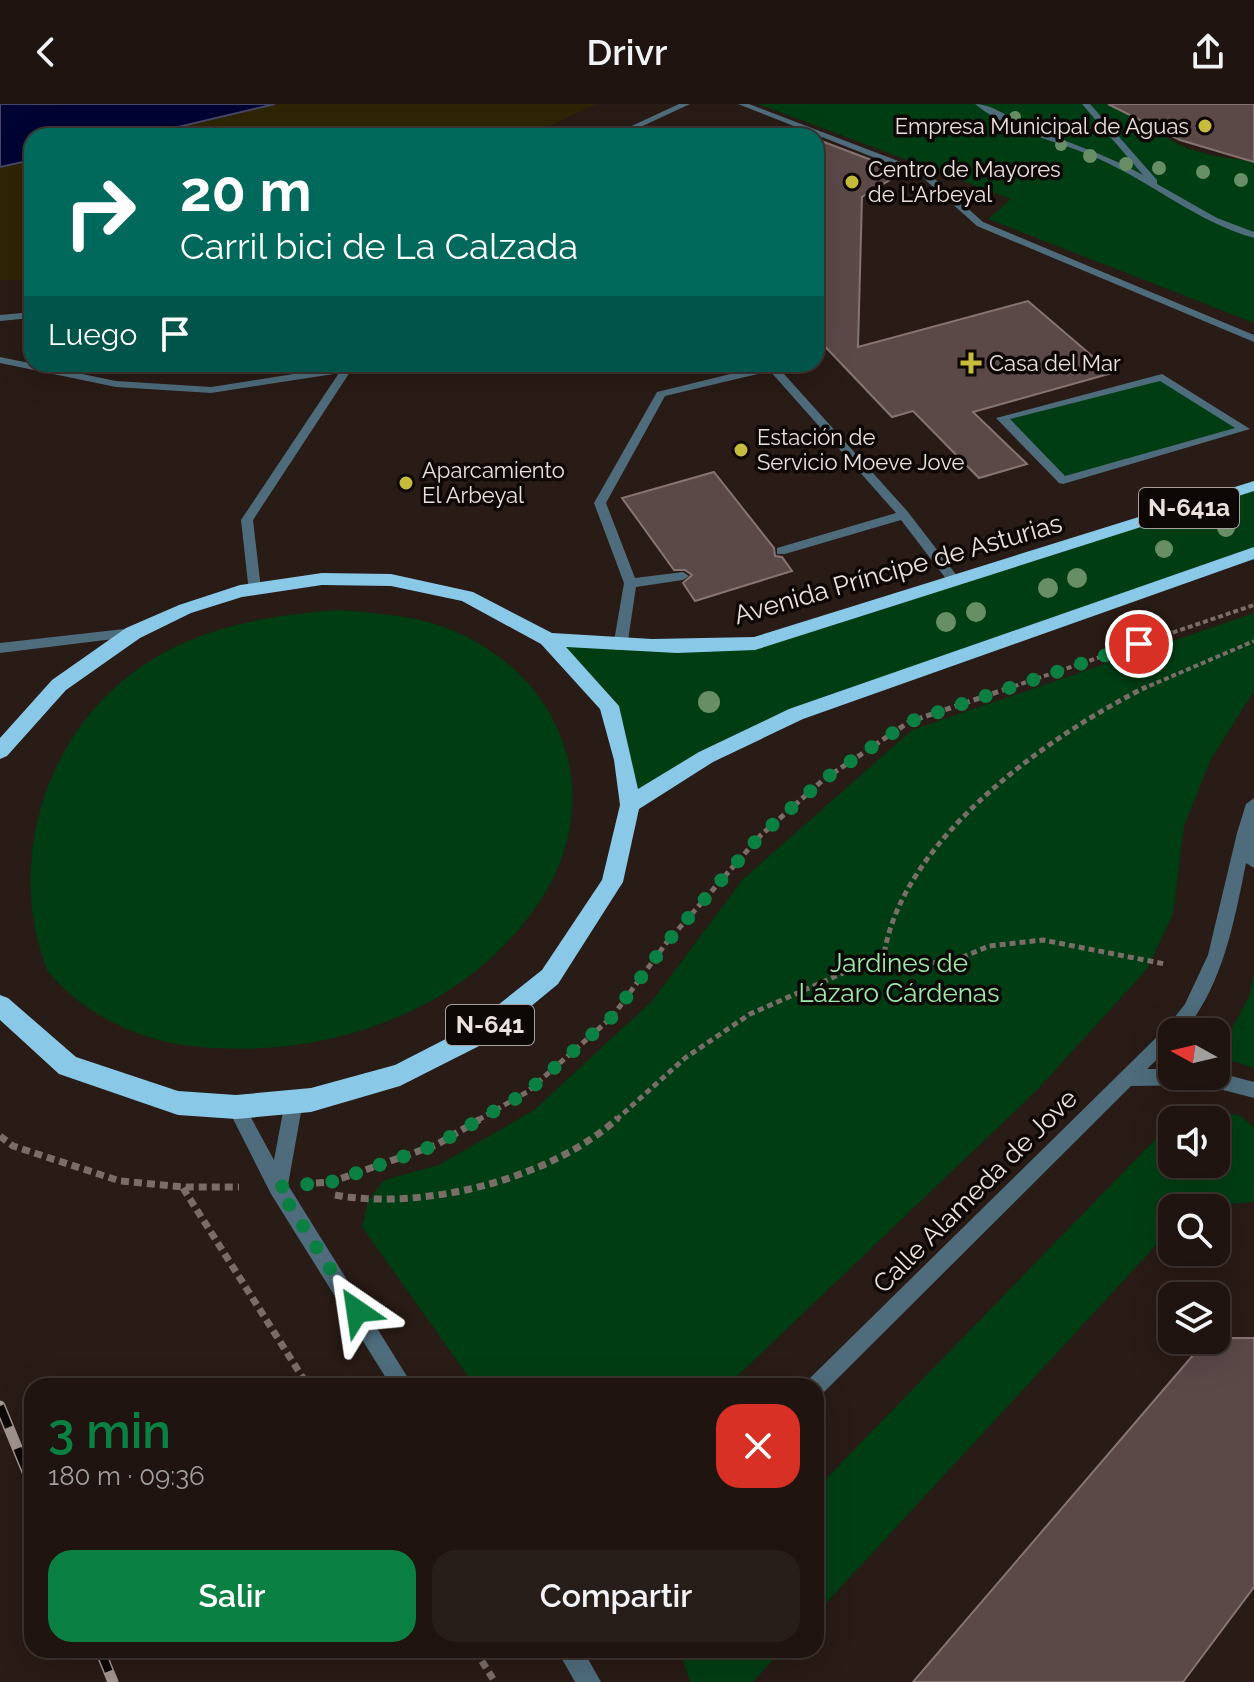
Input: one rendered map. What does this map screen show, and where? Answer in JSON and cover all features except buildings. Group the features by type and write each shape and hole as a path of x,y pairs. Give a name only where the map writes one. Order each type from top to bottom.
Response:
{"highway":[{"name":"Avenida Príncipe de Asturias","path":"548,639 620,647 686,649 755,643 1254,486"},
{"path":"630,805 706,757 796,714 1254,553"},
{"name":"N-641","path":"0,751 59,685 133,633 185,609 254,589 322,579 391,580 467,596 548,639 609,706 624,760 630,805 612,882 550,977 481,1033 400,1075 294,1101 236,1107 178,1103 68,1066 0,1005"}],"street":[{"path":"632,128 686,104"},
{"path":"742,104 804,128"},
{"path":"979,104 1015,126 1102,157 1186,207 1254,235"},
{"path":"1086,104 1160,189"},
{"path":"824,136 924,174 980,224 1254,339"},
{"path":"1242,232 1254,222"},
{"path":"1149,310 1165,302"},
{"path":"0,318 24,316"},
{"path":"1232,331 1254,326"},
{"path":"0,360 24,366"},
{"path":"47,372 116,384 211,390 315,372"},
{"path":"254,589 247,520 346,372"},
{"path":"620,647 630,583 600,503 661,394 751,372"},
{"path":"776,372 904,515 955,581"},
{"path":"1162,377 1249,433 1063,480 1002,418 1162,377"},
{"path":"781,551 904,515"},
{"path":"630,583 683,576"},
{"path":"0,648 133,633"},
{"name":"Calle Alameda de Jove","path":"1187,1018 1211,975 1254,804"},
{"path":"1245,831 1254,862"},
{"name":"Calle Alameda de Jove","path":"824,1378 1158,1046"},
{"path":"1125,1078 1204,1077 1254,1090"},
{"path":"278,1187 294,1101"},
{"path":"236,1107 278,1187 398,1378"},
{"path":"574,1658 589,1682"}],"path":[{"path":"0,1136 13,1146 120,1181 183,1187 278,1187 331,1182 436,1145 527,1092 612,1017 667,942 761,835 823,780 909,722 1254,605"},
{"path":"884,955 887,923 910,882 972,806 1032,753 1105,706 1254,641"},
{"path":"335,1195 368,1201 465,1193 533,1168 601,1134 685,1058 750,1014 884,955 914,962 949,963 989,946 1043,940 1165,964"},
{"path":"183,1187 303,1378"},
{"path":"480,1658 495,1682"}],"green space":[{"path":"758,104 1151,104 1150,124 1173,141 1198,152 1254,161 1254,323 988,219 1011,199"},
{"path":"1162,377 1244,429 1063,480 1002,418"},
{"path":"1254,486 1254,553 796,714 630,805 609,706 548,639 755,643"},
{"path":"339,610 378,613 441,626 482,645 517,672 543,703 562,739 571,778 571,818 561,860 540,901 509,941 472,974 431,1001 386,1022 339,1037 290,1046 240,1049 191,1046 150,1038 93,1011 47,970 34,923 31,875 36,828 49,783 71,741 99,703 135,671 177,646 256,620"},
{"name":"Jardines de Lázaro Cárdenas","path":"1254,613 1254,691 1211,759 1184,826 1173,914 1147,969 1037,1090 735,1378 469,1378 362,1227 368,1201 384,1180 439,1165 534,1110 652,1001 743,879 912,730"},
{"path":"1254,974 1254,1068 1230,1060 1230,1032 1249,997"},
{"path":"1230,1114 1241,1116 1254,1127 1254,1202 1230,1204 1230,1194 1158,1194 1158,1243 824,1605 824,1481 1158,1136 1158,1178 1230,1178"},
{"path":"682,1658 775,1658 753,1682 690,1682"}],"sand":[{"path":"25,104 596,104 545,128 24,128 24,280 0,280 0,108"}],"shaded area":[{"path":"0,104 275,104 174,128 24,128 24,162 0,167"}],"railway":[{"path":"0,1406 24,1464"},
{"path":"103,1658 113,1682"}],"place":[{"name":"Empresa Municipal de Aguas","path":"1205,126"},
{"name":"Centro de Mayores de L'Arbeyal","path":"852,182"},
{"name":"Casa del Mar","path":"971,363"},
{"name":"Estación de Servicio Moeve Jove","path":"741,450"},
{"name":"Aparcamiento El Arbeyal","path":"406,483"}],"route":[{"path":"357,1311 278,1187 331,1182 436,1145 527,1092 612,1017 667,942 761,835 823,780 909,722 1139,644"}]}
